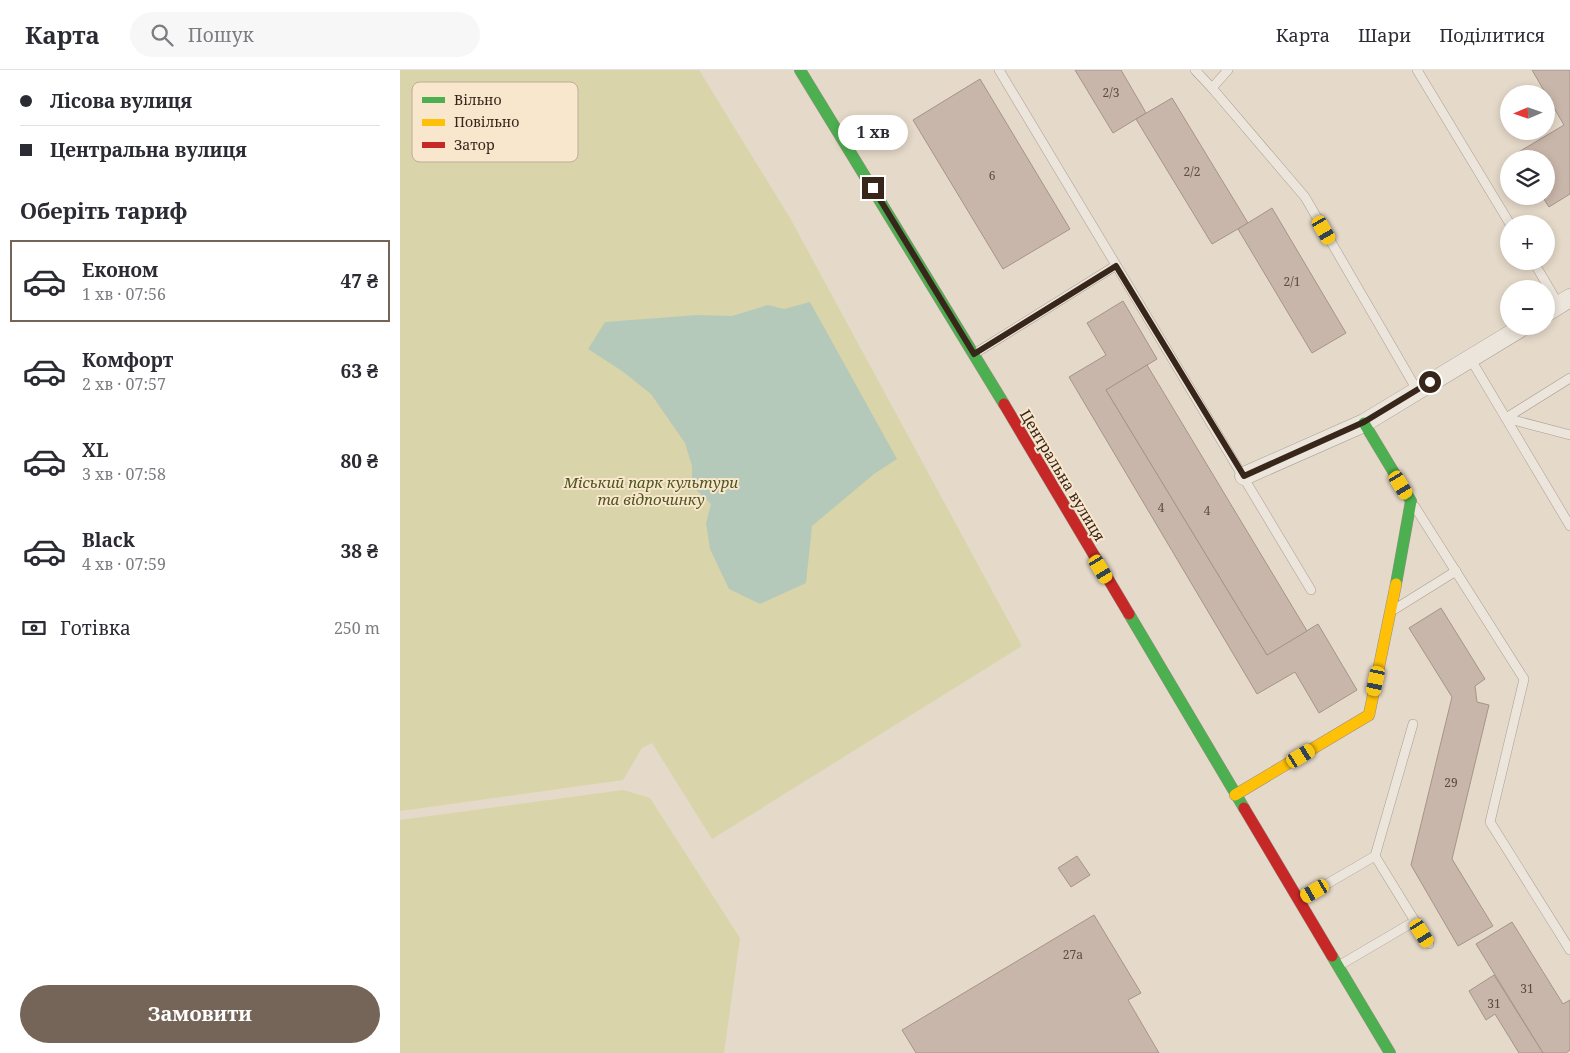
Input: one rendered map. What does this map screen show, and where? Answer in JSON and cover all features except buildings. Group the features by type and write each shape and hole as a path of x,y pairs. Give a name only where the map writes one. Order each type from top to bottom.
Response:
{"street":[{"name":"Центральна вулиця","path":"800,70 974,354 1390,1053"},
{"path":"1244,476 1364,422 1509,335"},
{"path":"1235,795 1369,716 1391,612 1410,501 1364,422"}],"lane":[{"path":"999,70 1311,590"},
{"path":"1195,70 1305,197 1417,390"},
{"path":"1212,88 1228,70"},
{"path":"1417,70 1505,215"},
{"path":"974,354 1116,266"},
{"path":"1538,270 1558,305"},
{"path":"1470,358 1570,526"},
{"path":"1506,418 1570,378"},
{"path":"1506,418 1570,435"},
{"path":"1410,501 1524,679 1490,822 1570,950"},
{"path":"1391,612 1456,572"},
{"path":"1298,900 1375,856 1413,724"},
{"path":"1375,856 1429,944"},
{"path":"1338,967 1415,921"}],"green space":[{"name":"Міський парк культури та відпочинку","path":"400,70 699,70 790,218 1022,646 712,839 652,743 642,748 623,780 400,811"},
{"path":"623,790 650,798 740,938 724,1053 400,1053 400,820"}],"shaded area":[{"path":"810,302 897,459 874,474 812,526 806,583 760,604 729,589 710,549 706,523 711,504 692,486 692,466 685,443 651,394 622,371 588,349 605,322 698,315 732,316 768,305 784,309"}],"traffic: fast":[{"path":"800,70 1004,404"},
{"path":"1364,423 1411,501 1396,584"},
{"path":"1129,614 1244,808"},
{"path":"1332,956 1390,1053"}],"traffic: slow":[{"path":"1235,795 1369,715 1396,584"}],"traffic: jam":[{"path":"1004,404 1129,614"},
{"path":"1244,808 1332,956"}],"route":[{"path":"873,188 974,354 1116,266 1244,476 1364,422 1430,382"}]}
